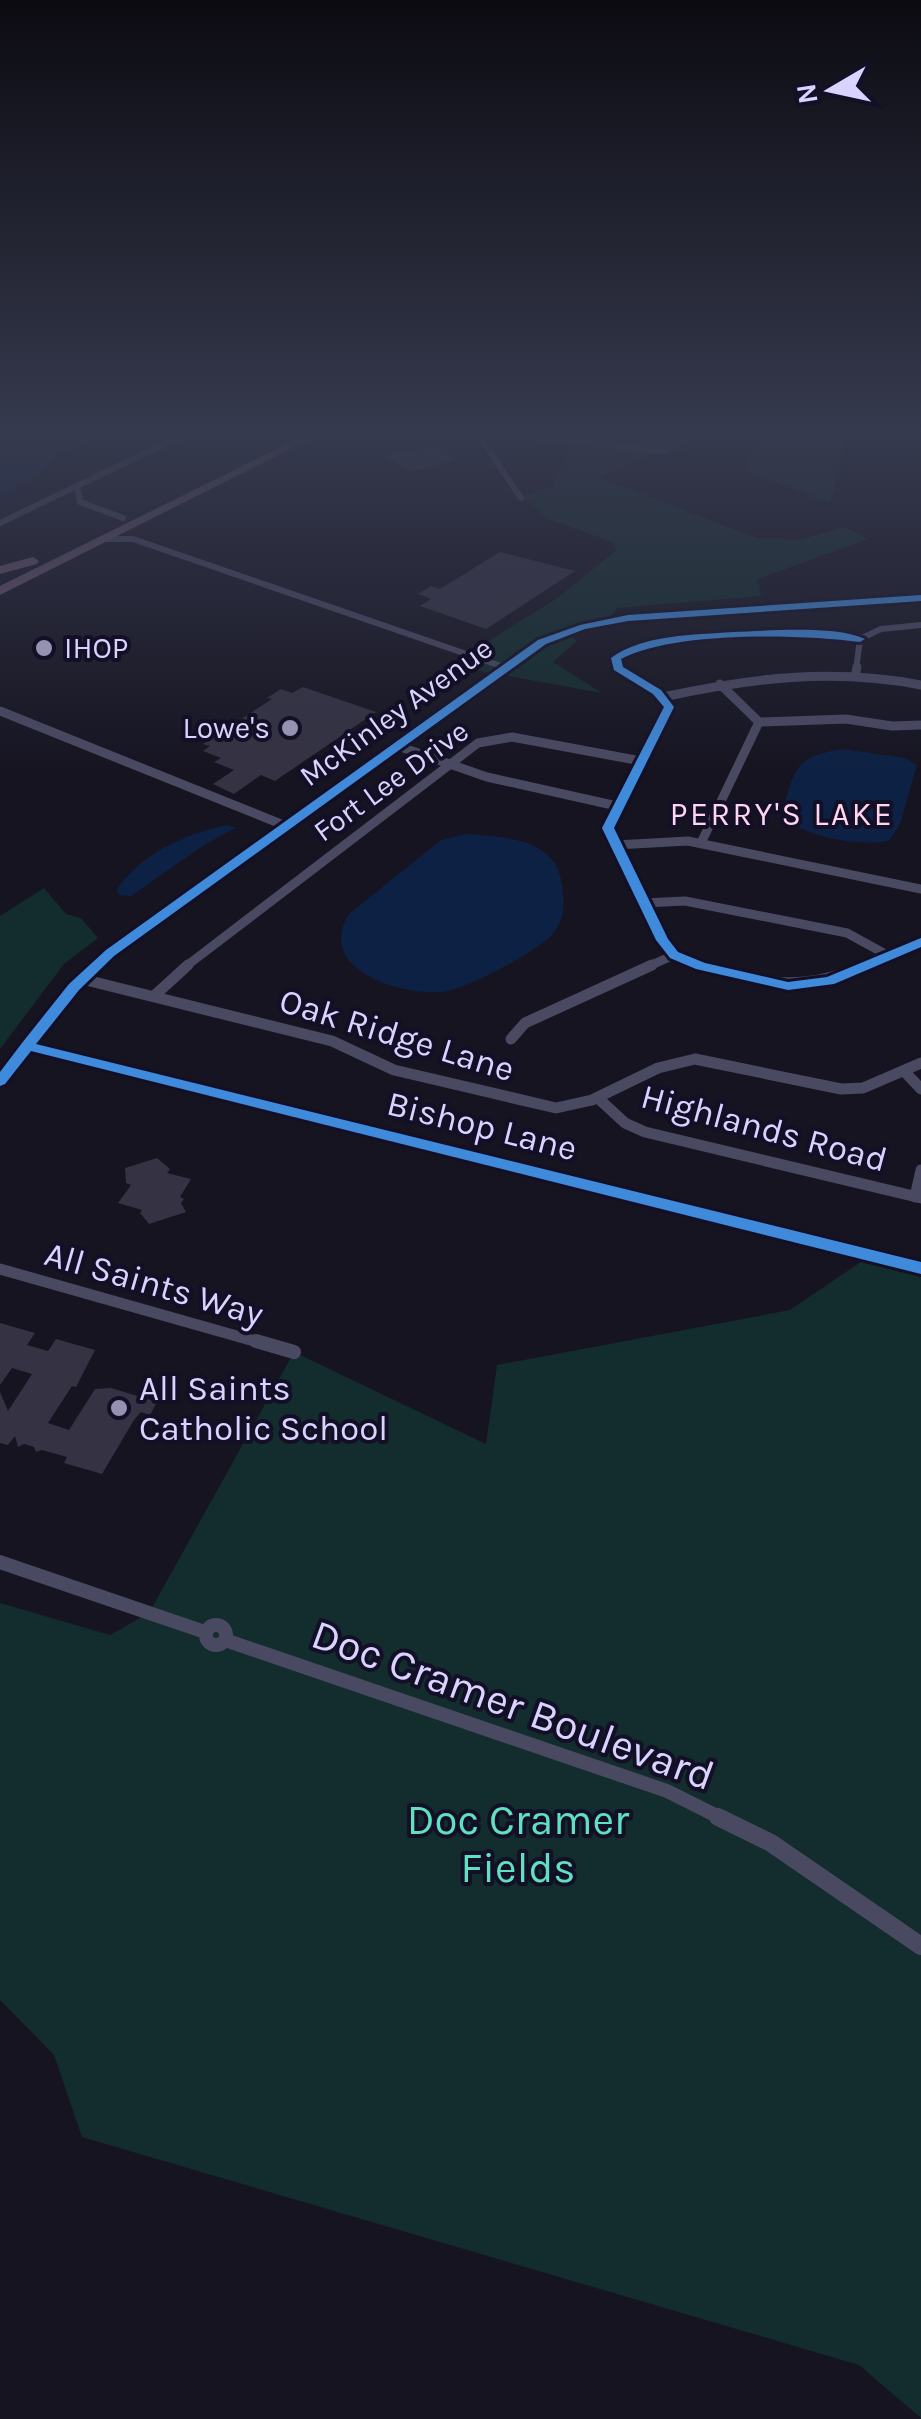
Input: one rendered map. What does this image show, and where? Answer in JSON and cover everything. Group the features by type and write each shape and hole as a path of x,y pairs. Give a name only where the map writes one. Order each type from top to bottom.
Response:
{"highway":[{"path":"0,570 78,546"},
{"path":"0,591 89,546"},
{"path":"0,578 33,562"}],"street":[{"path":"176,546 504,667"},
{"name":"McKinley Avenue","path":"0,1081 82,978 110,952 504,667 563,633 614,620 921,598"},
{"path":"921,625 880,629 860,638 813,632 654,642 627,650 616,658 623,672 663,697 669,707 608,828 674,955 701,966 788,986 829,982 921,942"},
{"path":"856,672 860,638"},
{"path":"663,697 720,684 856,672 921,685"},
{"path":"720,684 759,722 841,719 892,726 921,725"},
{"path":"0,710 286,826"},
{"path":"701,843 759,722"},
{"name":"Fort Lee Drive","path":"154,996 176,974 478,743 504,737 642,761"},
{"path":"394,745 504,782 618,806"},
{"path":"616,845 670,840 701,843 921,889"},
{"path":"644,903 685,901 846,933 889,956"},
{"path":"510,1038 526,1023 674,955"},
{"name":"Oak Ridge Lane","path":"82,978 332,1041 394,1070 544,1107 580,1106 672,1060 695,1059 841,1089 863,1088 921,1063"},
{"name":"Bishop Lane","path":"28,1046 921,1268"},
{"path":"904,1071 921,1089"},
{"name":"Highlands Road","path":"599,1099 625,1123 645,1132 918,1198"},
{"path":"918,1198 921,1170"},
{"name":"All Saints Way","path":"0,1269 294,1352"},
{"name":"Doc Cramer Boulevard","path":"0,1562 205,1632 214,1626 222,1627 226,1640 667,1790 771,1843 921,1946"}],"green space":[{"path":"615,546 849,546 758,579 761,596 617,608 606,622 568,633 577,641 553,662 602,693 481,671 456,661 556,599 617,550"},
{"path":"44,888 66,914 81,918 98,938 64,964 0,1049 0,916"},
{"name":"Doc Cramer Fields","path":"871,1255 921,1269 921,2418 859,2365 82,2137 54,2055 0,2000 0,1603 110,1635 149,1613 294,1352 486,1444 497,1365 790,1310"}],"water":[{"path":"843,749 905,758 917,765 900,824 890,840 865,843 833,839 802,829 782,814 794,776 805,761"},
{"path":"227,825 236,828 204,845 131,896 116,891 150,856 196,834"},
{"path":"466,834 524,842 548,855 561,880 563,913 548,939 502,968 467,985 441,992 384,983 352,964 343,950 341,933 349,914 441,840"}],"building":[{"path":"500,552 575,571 486,629 420,606 431,599 418,594 431,586 440,589"},
{"name":"Lowe's","path":"303,687 376,712 275,781 261,775 234,794 213,784 234,770 214,762 221,758 203,751 210,746 203,744 281,689 292,693"},
{"path":"157,1158 170,1169 167,1173 191,1179 180,1197 186,1212 149,1224 140,1213 142,1210 118,1203 131,1185 126,1183 125,1168"},
{"name":"All Saints Catholic School","path":"0,1323 35,1333 27,1345 48,1351 56,1339 95,1350 76,1387 72,1386 48,1423 69,1430 95,1389 111,1388 157,1402 150,1415 141,1412 134,1420 102,1474 64,1463 67,1457 36,1452 34,1447 24,1444 18,1447 15,1436 8,1445 0,1443 0,1392 8,1411 32,1374 12,1368 0,1385"}],"cycle path":[{"path":"0,1081 74,987 110,953 542,642 583,627 628,618 921,598"},
{"path":"860,639 773,634 694,638 632,649 616,658 618,668 657,692 669,707 608,828 662,940 674,955 701,966 788,986 829,981 921,942"},
{"path":"27,1046 921,1268"}],"place":[{"name":"IHOP","path":"44,648"},
{"name":"Lowe's","path":"290,728"},
{"name":"All Saints Catholic School","path":"119,1408"}],"district":[{"name":"PERRY'S LAKE","path":"782,814"}]}
